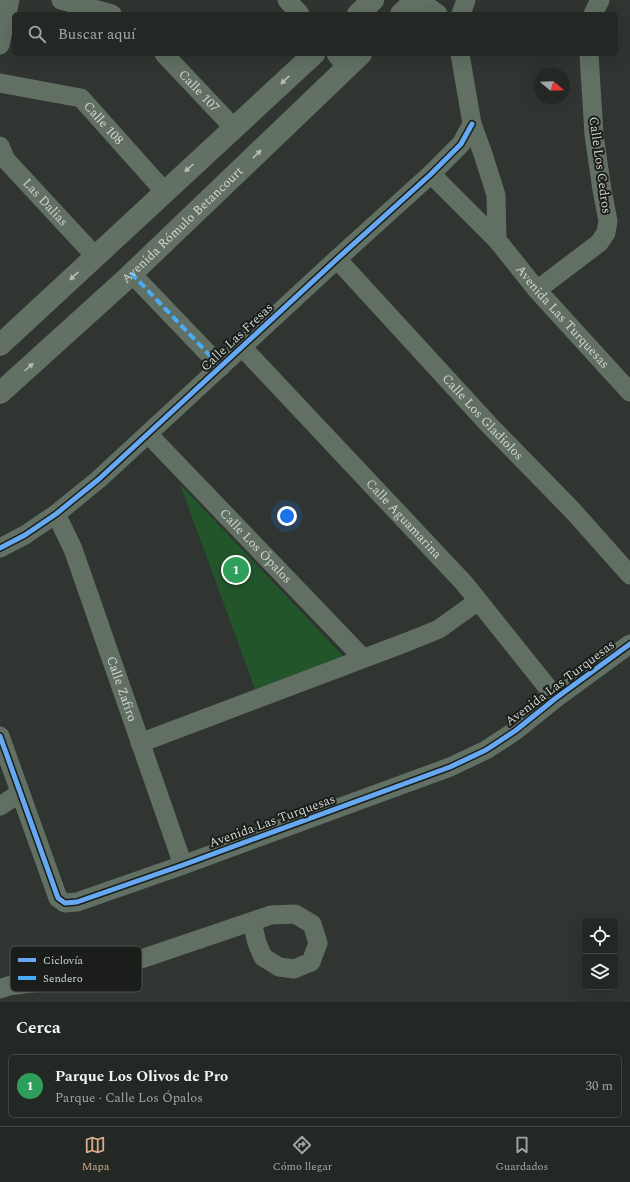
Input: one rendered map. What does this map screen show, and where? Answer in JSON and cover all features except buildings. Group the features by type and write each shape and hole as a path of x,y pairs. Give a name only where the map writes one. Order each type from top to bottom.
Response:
{"street":[{"path":"0,45 10,0"},
{"path":"61,0 105,12"},
{"path":"287,0 298,12"},
{"path":"360,12 373,0"},
{"path":"462,12 466,0"},
{"path":"594,12 600,0"},
{"path":"410,6 427,6 435,12"},
{"name":"Calle 107","path":"166,56 234,128"},
{"path":"0,344 312,56"},
{"path":"460,56 472,124 484,154 496,195 497,240"},
{"name":"Calle Los Cedros","path":"536,290 599,243 606,233 608,221 594,135 589,56"},
{"name":"Avenida Rómulo Betancourt","path":"0,393 131,273 348,59"},
{"name":"Calle 108","path":"0,83 81,98 164,191"},
{"name":"Calle Las Fresas","path":"0,548 25,535 56,514 149,435 337,259 431,174 461,144 472,124"},
{"name":"Las Dalias","path":"2,157 95,256"},
{"name":"Avenida Las Turquesas","path":"431,174 497,240 536,290 630,392"},
{"name":"Calle Los Gladiolos","path":"337,259 491,427 573,512 630,575"},
{"path":"131,273 221,367"},
{"name":"Calle Aguamarina","path":"242,347 464,583 556,698"},
{"name":"Calle Los Ópalos","path":"149,435 363,658"},
{"name":"Calle Zafiro","path":"56,514 73,549 183,865"},
{"path":"140,743 439,629 478,601"},
{"name":"Avenida Las Turquesas","path":"0,736 58,898 65,902 77,902 183,865 450,767 486,750 515,731 556,698 630,644"},
{"path":"0,806 20,793"},
{"path":"142,959 252,922"},
{"path":"0,989 10,986"}],"green space":[{"path":"180,484 343,656 255,689"}],"marked path":[{"path":"131,273 221,367"}],"cycle path":[{"path":"0,548 25,535 56,514 99,479 431,174 461,144 472,124"},
{"path":"0,736 58,898 65,903 77,902 183,865 450,767 486,750 515,731 556,698 630,644"}],"place":[{"name":"Parque Los Olivos de Pro","path":"236,570"}]}
